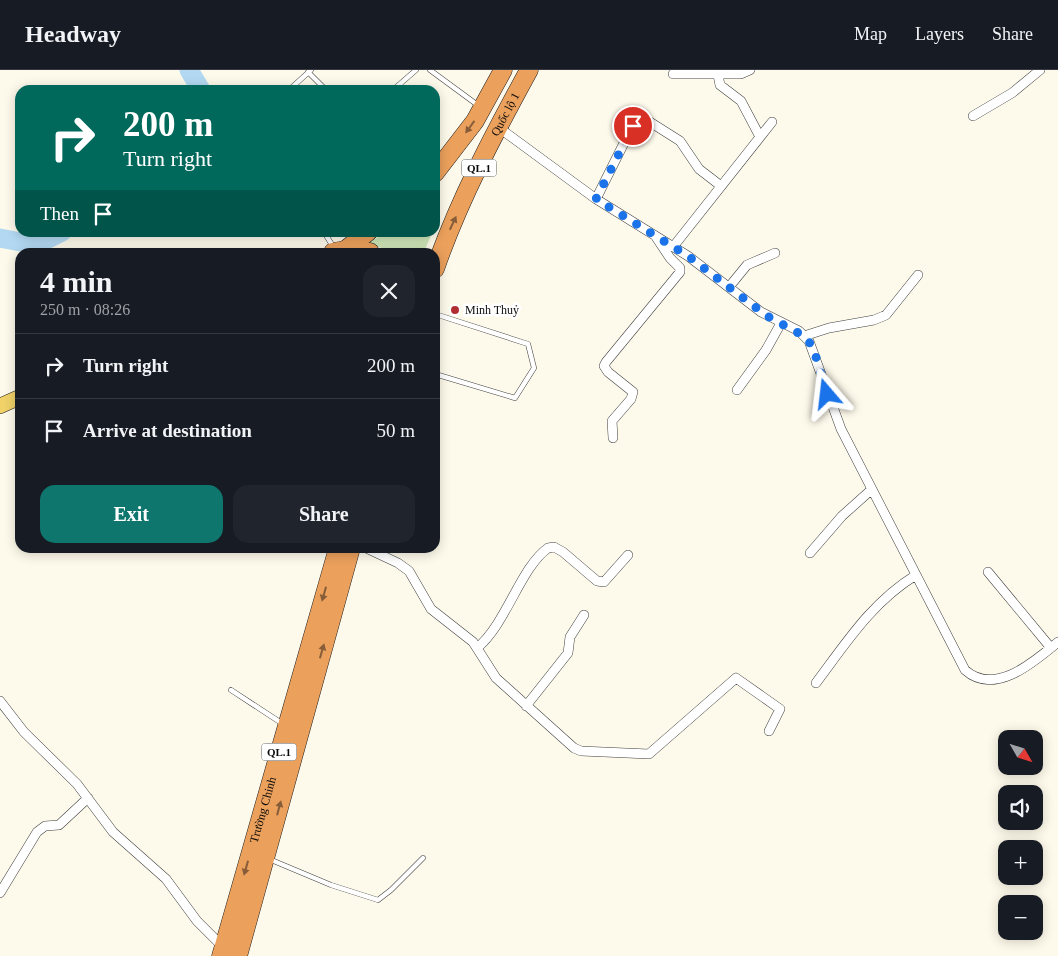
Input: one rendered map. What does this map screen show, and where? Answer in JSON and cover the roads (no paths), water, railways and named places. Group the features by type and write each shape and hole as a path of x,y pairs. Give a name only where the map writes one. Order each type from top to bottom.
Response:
{"highway":[{"name":"Quốc lộ 1","path":"440,166 483,109 503,70"},
{"name":"Quốc lộ 1","path":"440,255 498,127 529,70"},
{"path":"343,248 360,237"},
{"name":"Trường Chinh","path":"228,954 287,726 337,553"},
{"name":"Trường Chinh","path":"228,954 265,858 350,553"}],"main road":[{"path":"0,406 15,399"}],"street":[{"path":"673,74 742,74 750,70"},
{"path":"973,116 1012,93 1040,70"},
{"path":"718,75 720,85 741,101 760,137"},
{"path":"596,199 635,121 639,119 650,122 680,141 699,169 721,186"},
{"path":"673,247 772,122"},
{"path":"498,127 596,199 673,247 761,312 804,336 813,347 841,429 957,657 970,675 991,680 1001,679 1023,668 1054,645 988,572"},
{"path":"613,438 612,421 631,399 633,392 608,372 604,366 680,272 680,268 670,258 656,236"},
{"path":"729,287 748,265 775,253"},
{"path":"804,336 829,328 874,320 886,315 897,304 918,275"},
{"path":"737,390 766,350 781,323"},
{"path":"810,553 842,516 871,490"},
{"path":"478,648 489,639 528,574 548,548 558,548 597,580 604,582 628,555"},
{"path":"377,553 398,563 408,571 431,610 473,642 496,678 576,749 645,755 736,678 780,708 769,732"},
{"path":"816,683 868,613 896,588 916,575"},
{"path":"526,706 568,653 570,637 584,615"},
{"path":"0,700 24,732 88,798 113,832 166,879 197,921 228,954"},
{"path":"0,893 37,832 45,826 59,825 88,798"}],"lane":[{"path":"399,85 416,70"},
{"path":"430,70 461,95 483,109"},
{"path":"294,85 310,71 322,85"},
{"path":"328,237 336,248"},
{"path":"440,316 528,344 534,368 515,398 440,376"},
{"path":"231,690 287,726"},
{"path":"265,858 340,888 378,900 391,890 423,858"}],"waterway":[{"path":"189,70 198,85"},
{"path":"0,238 36,245 52,237"}],"place":[{"name":"Minh Thuỷ","path":"455,310"}]}
